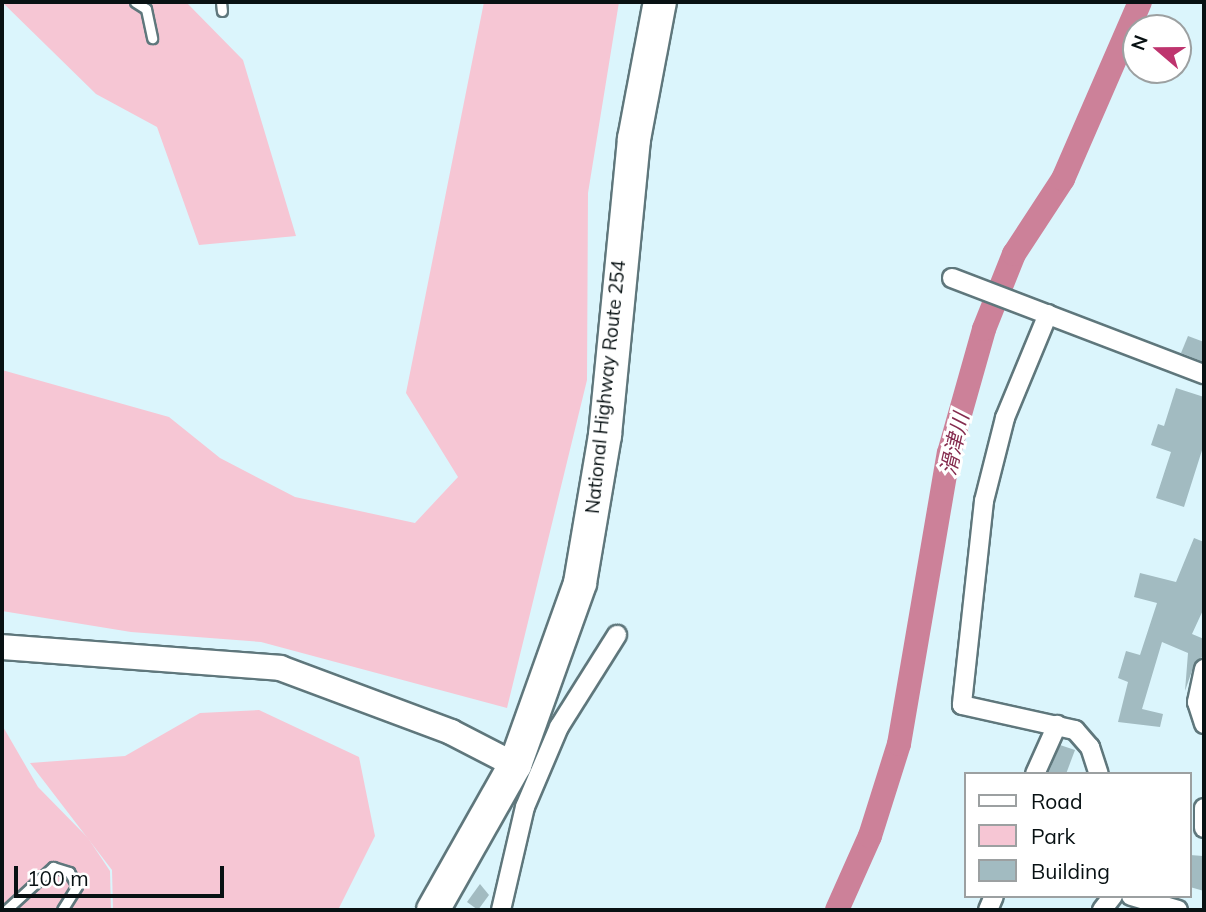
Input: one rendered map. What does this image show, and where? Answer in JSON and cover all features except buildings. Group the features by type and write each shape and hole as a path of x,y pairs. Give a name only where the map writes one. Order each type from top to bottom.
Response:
{"highway":[{"name":"National Highway Route 254","path":"433,910 515,765 561,644 588,542 605,435 628,183 660,2"}],"street":[{"path":"953,279 1204,374"},
{"path":"1045,313 1004,418 984,500 962,705 1057,725 1083,735 1098,772"},
{"path":"501,910 525,807 559,727 617,635"},
{"path":"2,647 280,668 451,732 515,765"},
{"path":"1204,669 1198,702 1204,724"},
{"path":"1036,772 1057,725"},
{"path":"1138,898 1178,910"}],"lane":[{"path":"135,2 146,9 152,38"},
{"path":"6,910 53,867 69,872 77,886 62,910"}],"green space":[{"path":"2,2 186,2 243,60 296,236 199,245 157,127 96,94"},
{"path":"484,2 619,2 588,193 587,380 507,708 261,642 131,632 2,611 2,370 169,417 220,458 295,497 415,523 458,477 406,393"},
{"path":"259,710 359,757 375,836 338,910 113,910 112,870 30,763 125,756 200,713"},
{"path":"2,725 38,787 88,838 110,871 111,910 2,910"}],"waterway":[{"name":"滑津川","path":"837,910 870,836 899,744 949,453 984,329 1014,254 1063,179 1140,2"}]}
